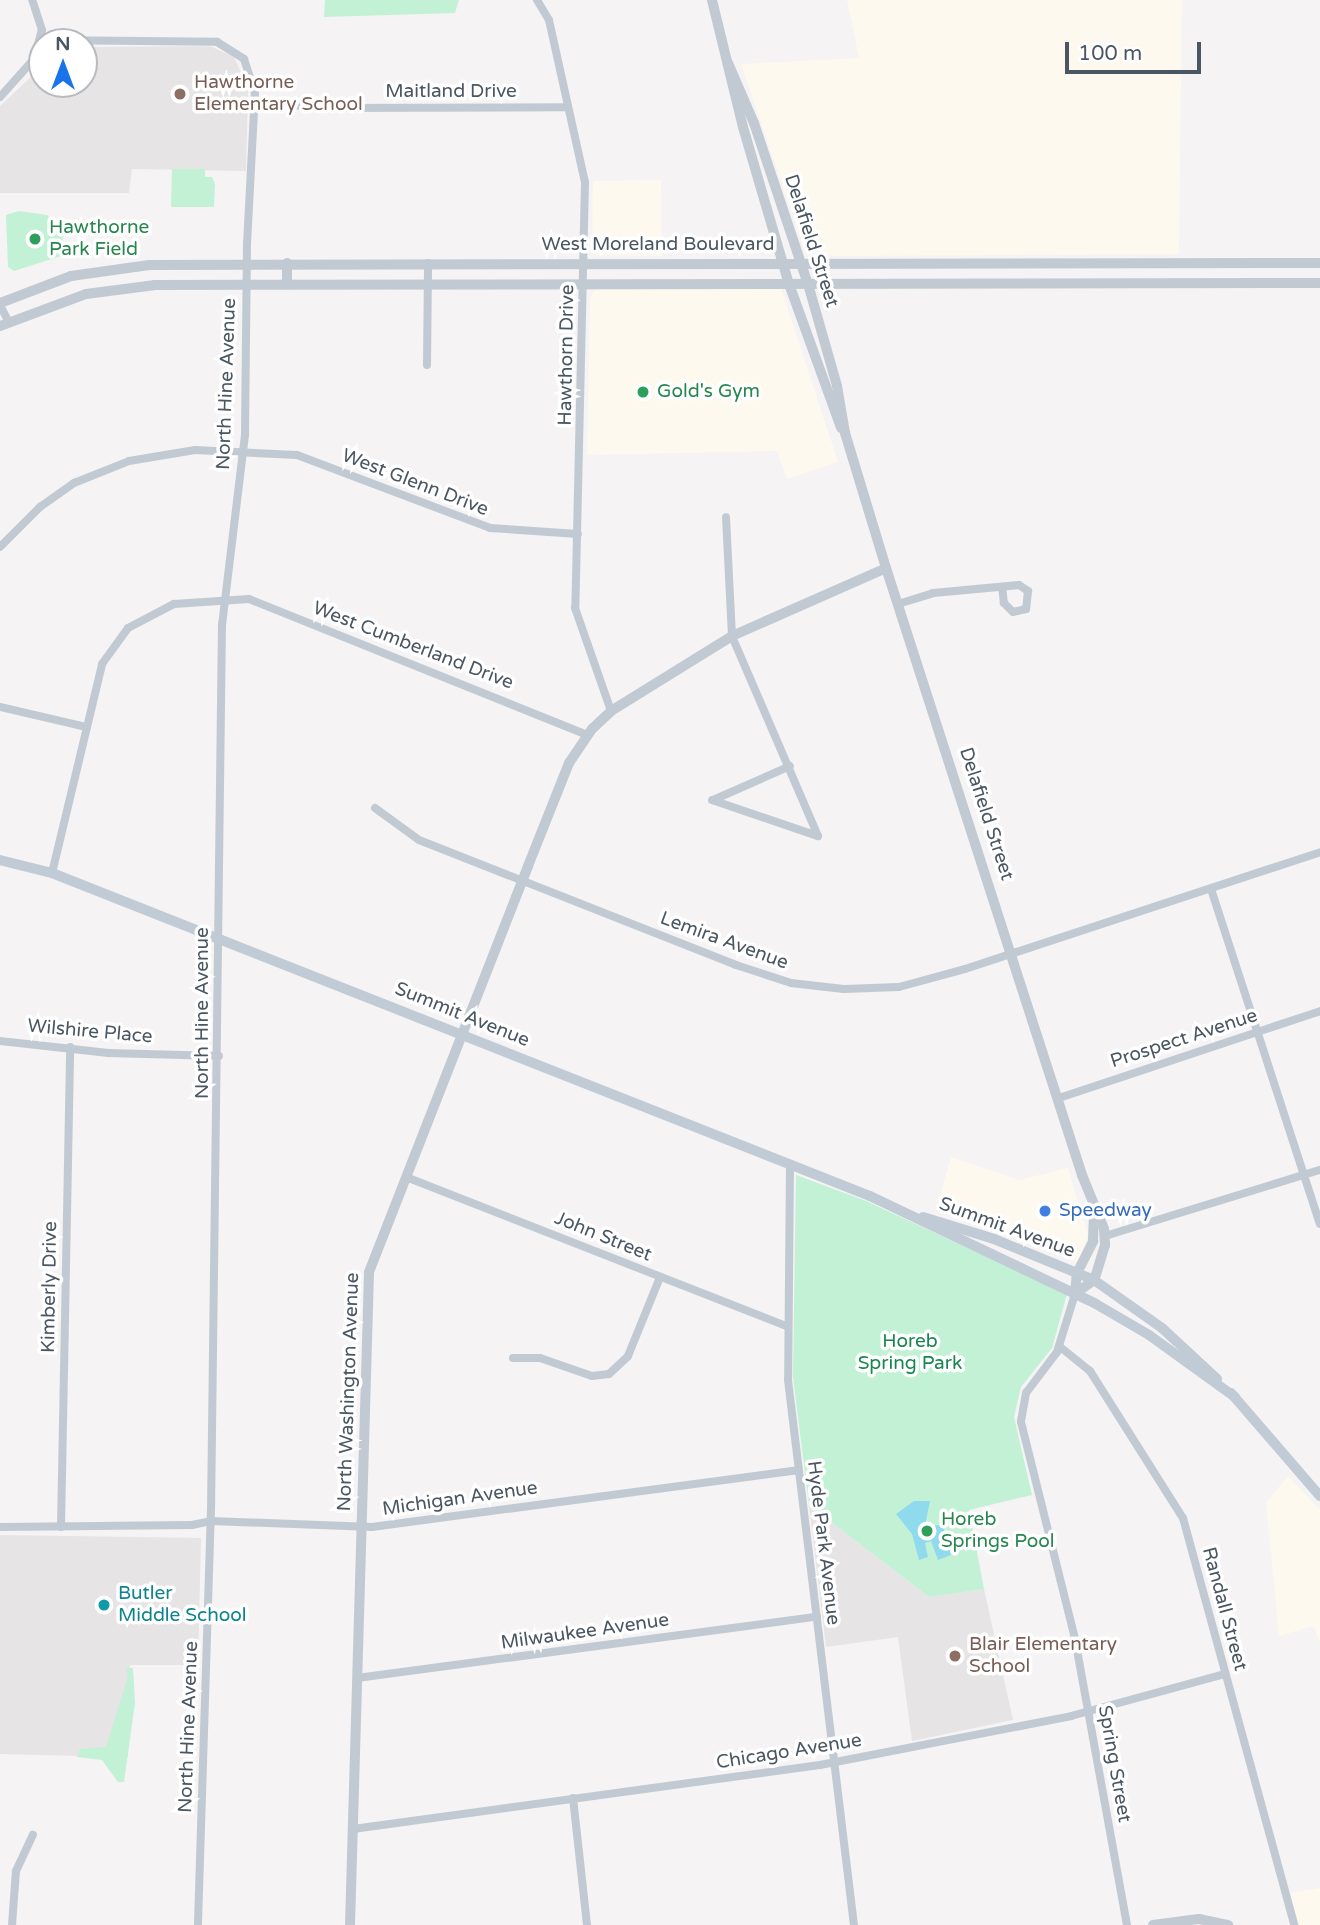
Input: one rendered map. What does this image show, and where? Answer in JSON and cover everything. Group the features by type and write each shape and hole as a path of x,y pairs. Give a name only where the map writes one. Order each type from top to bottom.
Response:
{"main road":[{"name":"Summit Avenue","path":"0,860 52,873 790,1164 907,1213 1075,1294"},
{"name":"Summit Avenue","path":"907,1213 956,1225 1094,1280"},
{"path":"1094,1280 1162,1328 1235,1397 1320,1496"},
{"path":"1075,1294 1149,1335 1235,1397"}],"street":[{"path":"32,0 40,19 40,28"},
{"name":"Hawthorn Drive","path":"537,0 549,20 585,182 576,615 611,712"},
{"name":"Delafield Street","path":"712,0 743,127 789,284 820,379 845,433"},
{"path":"98,41 222,44 236,52 250,69 255,103"},
{"name":"Delafield Street","path":"728,64 754,124 808,284 834,374 845,433 886,568 1105,1236"},
{"path":"0,97 28,69"},
{"name":"Maitland Drive","path":"255,103 335,108 568,107"},
{"name":"North Hine Avenue","path":"198,1925 211,1521 224,598 243,451 247,264 255,103"},
{"path":"743,127 754,124"},
{"path":"770,217 783,212"},
{"path":"427,365 428,262"},
{"path":"1049,283 1050,262"},
{"path":"1161,262 1161,283"},
{"path":"1257,262 1258,283"},
{"name":"West Moreland Boulevard","path":"0,304 42,285 100,270 247,264 1320,262"},
{"path":"287,263 287,284"},
{"path":"658,263 658,284"},
{"path":"724,263 726,284"},
{"path":"885,263 885,284"},
{"path":"935,263 935,283"},
{"name":"West Moreland Boulevard","path":"4,324 52,304 106,290 247,284 1320,283"},
{"path":"0,304 4,324"},
{"path":"806,335 821,330"},
{"path":"820,379 834,374"},
{"name":"West Glenn Drive","path":"0,547 54,497 116,465 184,450 243,451 310,459 490,528 578,534"},
{"path":"726,517 732,636 790,766 818,836 712,800 790,766"},
{"name":"North Washington Avenue","path":"350,1925 369,1277 569,764 587,735 611,712 732,636 886,568"},
{"path":"898,604 933,593 1002,587"},
{"name":"West Cumberland Drive","path":"52,873 102,664 128,628 163,607 224,598 261,603 587,735"},
{"path":"0,707 86,727"},
{"name":"Lemira Avenue","path":"376,808 419,841 764,975 817,987 899,987 1014,953 1320,852"},
{"path":"1211,889 1320,1224"},
{"name":"Prospect Avenue","path":"1059,1098 1320,1011"},
{"name":"Wilshire Place","path":"0,1041 108,1053 219,1056"},
{"name":"Kimberly Drive","path":"61,1527 69,1047"},
{"name":"Hyde Park Avenue","path":"790,1164 788,1380 854,1925"},
{"path":"1075,1294 1094,1280 1105,1236 1320,1170"},
{"name":"John Street","path":"407,1177 788,1327"},
{"name":"Delafield Street","path":"1075,1294 1077,1273 1093,1241 1094,1206"},
{"path":"513,1358 540,1358 592,1376 617,1369 628,1356 660,1277"},
{"name":"Spring Street","path":"1075,1294 1059,1346 1026,1393 1021,1422 1069,1608 1127,1925"},
{"name":"Randall Street","path":"1059,1346 1090,1371 1183,1518 1288,1921 1294,1925"},
{"name":"Michigan Avenue","path":"0,1527 211,1521 361,1527 797,1470"},
{"name":"Milwaukee Avenue","path":"357,1678 817,1617"},
{"name":"Chicago Avenue","path":"352,1829 835,1762 1088,1711 1225,1674"},
{"path":"573,1798 587,1925"},
{"path":"12,1925 16,1871 33,1835"},
{"path":"1153,1925 1199,1919 1228,1925"}],"shaded area":[{"path":"847,0 1182,0 1179,254 837,256 805,252 741,64 859,58"},
{"path":"210,46 234,57 248,88 246,171 132,169 129,193 0,193 0,106 28,80 28,98 98,98 98,47"},
{"path":"661,180 662,256 597,255 592,246 593,181"},
{"path":"595,288 781,288 838,462 787,479 777,451 587,455 590,299"},
{"path":"951,1157 1019,1180 1068,1168 1088,1235 1078,1262 936,1210"},
{"path":"1288,1476 1320,1510 1320,1642 1313,1626 1279,1636 1266,1503"},
{"path":"809,1505 929,1597 984,1589 1013,1720 912,1741 898,1637 826,1647"},
{"path":"0,1535 201,1538 198,1665 130,1665 128,1757 0,1754"},
{"path":"1320,1888 1320,1925 1299,1925 1290,1893"}],"green space":[{"path":"325,0 459,0 455,13 324,17"},
{"path":"172,169 205,169 205,177 212,177 215,184 214,207 171,207"},
{"name":"Hawthorne Park Field","path":"19,211 47,215 56,223 62,233 64,255 14,271 8,267 6,215"},
{"name":"Horeb Spring Park","path":"796,1175 866,1201 1067,1294 1052,1348 1021,1387 1014,1417 1032,1495 969,1510 984,1589 929,1597 809,1505 793,1377"},
{"path":"126,1668 133,1668 135,1703 124,1782 118,1782 102,1760 77,1757 80,1749 106,1747 128,1676"}],"water":[{"name":"Horeb Springs Pool","path":"914,1501 930,1501 925,1526 943,1525 951,1555 938,1560 931,1541 925,1543 928,1557 919,1560 912,1534 896,1514"}],"place":[{"name":"Hawthorne Elementary School","path":"180,94"},
{"name":"Hawthorne Park Field","path":"35,239"},
{"name":"Gold's Gym","path":"643,392"},
{"name":"Speedway","path":"1045,1211"},
{"name":"Horeb Springs Pool","path":"927,1531"},
{"name":"Butler Middle School","path":"104,1605"},
{"name":"Blair Elementary School","path":"955,1656"}]}
